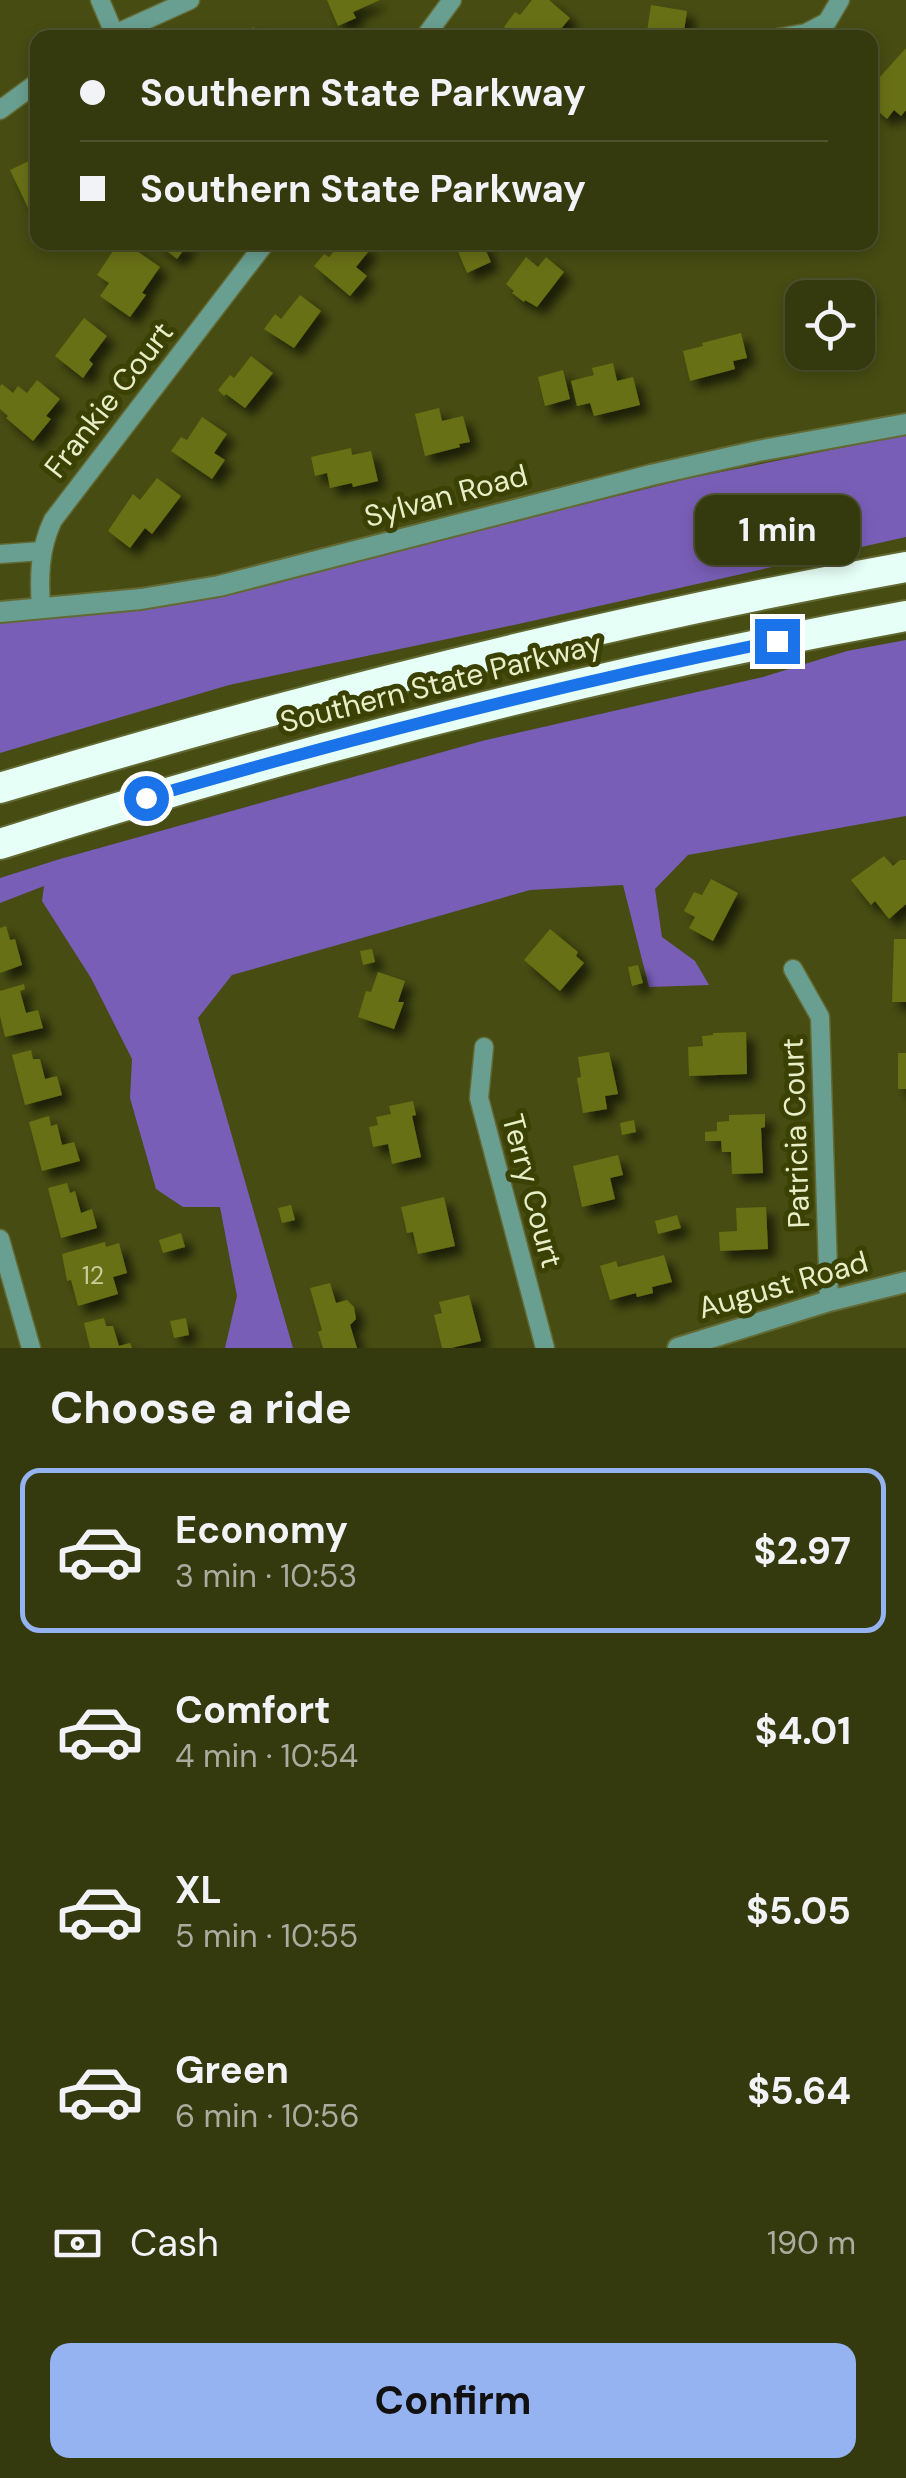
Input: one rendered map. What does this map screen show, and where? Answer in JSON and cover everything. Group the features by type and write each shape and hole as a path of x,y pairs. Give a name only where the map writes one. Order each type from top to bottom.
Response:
{"highway":[{"name":"Southern State Parkway","path":"0,788 394,678 533,644 906,567"},
{"name":"Southern State Parkway","path":"0,844 278,760 474,708 656,666 906,616"},
{"path":"0,776 80,764"},
{"path":"0,854 61,824"}],"street":[{"path":"100,0 109,30"},
{"path":"121,30 190,0"},
{"path":"430,30 452,0"},
{"path":"813,30 827,22 840,0"},
{"path":"0,110 30,88"},
{"name":"Frankie Court","path":"42,609 42,551 46,534 61,508 260,250"},
{"name":"Sylvan Road","path":"0,612 153,597 236,583 651,475 906,424"},
{"path":"0,554 42,551"},
{"name":"Patricia Court","path":"793,969 820,1017 828,1301"},
{"name":"Terry Court","path":"484,1047 479,1098 545,1348"},
{"path":"0,1239 31,1348"},
{"name":"August Road","path":"678,1348 828,1301 906,1282"}],"shaded area":[{"path":"906,435 906,537 229,685 0,753 0,621 222,594 686,479"},
{"path":"906,640 906,816 688,855 655,889 662,937 695,961 709,985 649,987 623,885 530,890 232,975 198,1018 293,1348 225,1348 237,1296 220,1207 183,1207 156,1189 130,1098 132,1059 91,978 42,901 44,886 0,903 0,878 482,741"}],"building":[{"path":"327,0 380,0 353,12 356,18 338,26"},
{"path":"532,0 549,0 570,18 560,30 504,27 515,12 520,15"},
{"path":"651,5 687,11 684,30 647,30"},
{"path":"906,48 906,110 901,116 894,110 887,119 878,111 878,79"},
{"path":"30,160 30,212 10,170"},
{"path":"114,250 136,250 160,267 130,317 100,296 109,283 97,275"},
{"path":"165,250 184,250 177,259"},
{"path":"335,250 369,251 356,267 367,276 350,296 314,266 324,254 329,257"},
{"path":"457,250 486,250 491,262 467,273"},
{"path":"526,257 538,267 546,257 564,272 537,307 524,302 506,284"},
{"path":"300,295 321,311 294,348 264,329 275,314 281,319"},
{"path":"84,318 107,336 89,360 93,364 83,378 55,356"},
{"path":"741,333 747,358 733,361 735,369 690,381 683,351"},
{"path":"251,356 273,373 245,408 218,390 230,375 234,378"},
{"path":"613,363 617,381 633,377 640,405 594,416 590,403 577,406 571,381 594,375 592,368"},
{"path":"563,370 570,399 545,406 538,377"},
{"path":"37,380 60,399 46,416 51,419 33,441 0,409 0,386 13,393 18,386 27,393"},
{"path":"439,408 442,421 463,416 470,442 425,456 415,414"},
{"path":"202,417 227,434 214,453 225,460 212,479 171,451 181,437 187,440"},
{"path":"351,448 352,455 371,451 378,481 330,488 327,473 315,476 311,457"},
{"path":"157,478 181,496 152,534 145,528 130,548 108,531 133,494 140,500"},
{"path":"884,856 893,866 906,860 906,904 889,919 875,901 871,905 851,880"},
{"path":"711,879 738,893 713,941 689,928 695,917 684,911 694,892 702,895"},
{"path":"6,926 10,940 15,939 22,965 0,973 0,928"},
{"path":"550,929 578,952 576,956 584,963 560,991 524,960"},
{"path":"894,939 906,939 906,1002 892,1002"},
{"path":"372,949 375,962 363,965 360,951"},
{"path":"638,965 643,983 632,986 628,967"},
{"path":"378,972 405,981 398,1002 404,1002 394,1029 358,1017 366,991 371,992"},
{"path":"24,984 25,989 20,991 26,1013 38,1010 43,1028 5,1037 0,991"},
{"path":"746,1032 747,1074 689,1076 688,1047 703,1046 702,1036"},
{"path":"31,1050 33,1059 40,1059 45,1079 57,1076 62,1095 25,1105 12,1055"},
{"path":"609,1052 618,1094 605,1096 607,1109 583,1113 578,1057"},
{"path":"898,1053 906,1053 906,1089 898,1089"},
{"path":"413,1101 416,1115 412,1116 421,1157 392,1164 388,1144 373,1147 369,1127 378,1125 376,1117 391,1114 389,1106"},
{"path":"765,1114 765,1127 761,1128 763,1173 732,1174 731,1152 722,1152 721,1141 705,1141 705,1132 717,1131 717,1122 729,1121 729,1115"},
{"path":"49,1116 51,1126 57,1124 62,1145 74,1142 80,1161 42,1171 29,1122"},
{"path":"634,1120 636,1132 622,1135 620,1123"},
{"path":"618,1155 623,1175 610,1178 615,1199 582,1207 573,1166"},
{"path":"67,1183 70,1193 75,1191 81,1213 92,1209 97,1228 61,1238 48,1188"},
{"path":"444,1197 455,1246 418,1254 413,1232 407,1233 401,1207"},
{"path":"291,1205 295,1220 282,1223 278,1208"},
{"path":"766,1207 768,1249 720,1251 719,1232 737,1231 736,1208"},
{"path":"677,1215 681,1228 658,1234 655,1221"},
{"path":"181,1233 185,1247 163,1253 159,1240"},
{"path":"105,1242 106,1247 119,1243 127,1273 113,1277 118,1294 78,1306 71,1280 67,1281 62,1254"},
{"path":"664,1255 672,1282 652,1287 653,1293 610,1300 600,1266 616,1261 618,1267"},
{"path":"330,1283 336,1303 347,1300 354,1307 356,1319 350,1325 357,1348 323,1348 310,1288"},
{"path":"469,1295 481,1341 442,1348 434,1315 442,1313 439,1302"},
{"path":"104,1318 106,1326 113,1326 119,1346 130,1343 132,1348 90,1348 84,1323"},
{"path":"186,1318 189,1335 174,1338 170,1321"}],"route":[{"path":"146,798 474,708 777,641"}]}
